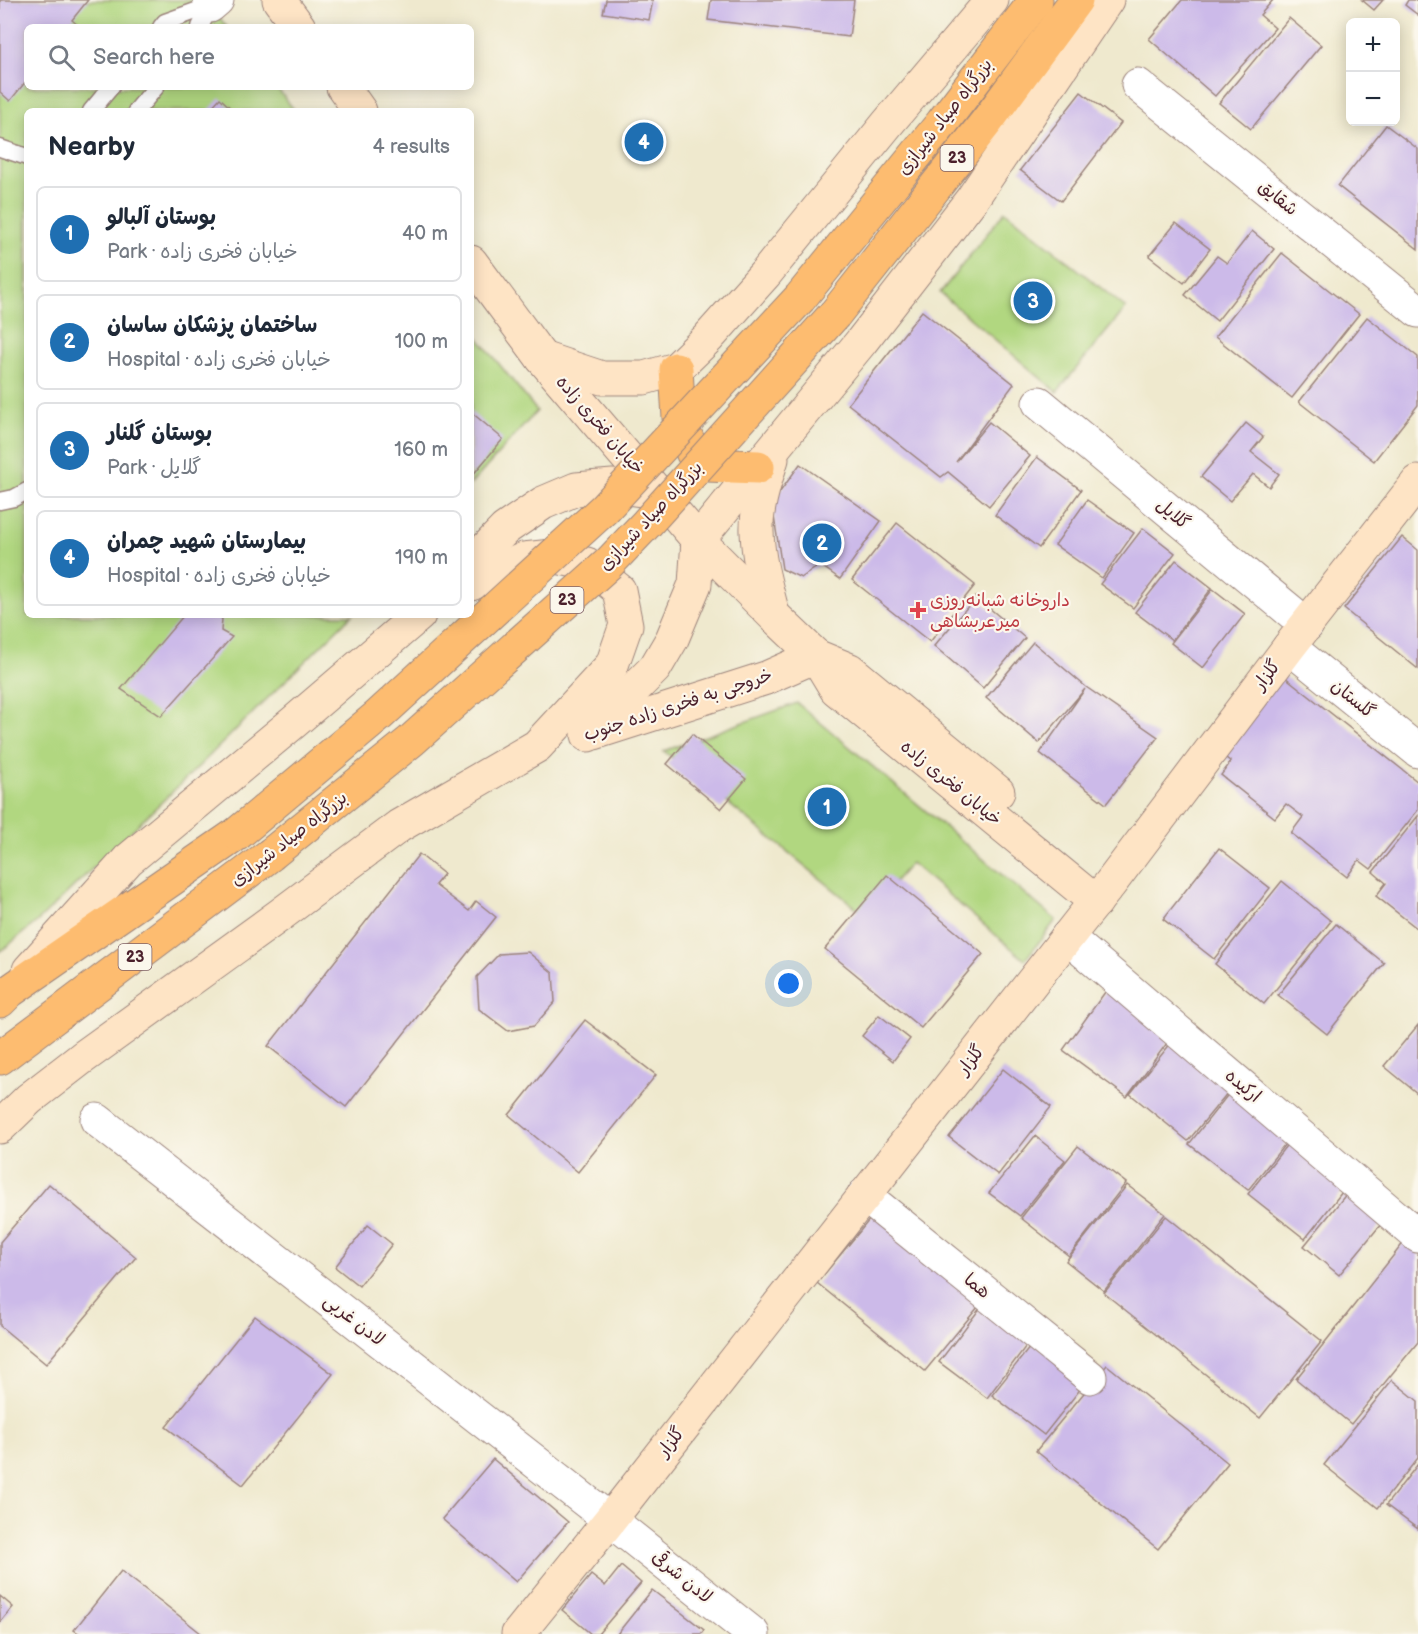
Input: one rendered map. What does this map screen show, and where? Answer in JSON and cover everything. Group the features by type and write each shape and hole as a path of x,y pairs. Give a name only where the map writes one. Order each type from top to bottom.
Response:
{"highway":[{"name":"بزرگراه صیاد شیرازی","path":"5,996 237,834 378,716 604,509 800,298 942,123 1036,0"},
{"name":"بزرگراه صیاد شیرازی","path":"0,1058 270,855 411,741 608,564 835,314 987,120 1076,0"},
{"path":"676,369 679,417 693,454 707,465 768,456"}],"main road":[{"path":"279,0 297,24"},
{"path":"542,358 602,378 644,378 676,369 708,338 766,273 992,0"},
{"path":"588,735 655,668 672,639 695,584 698,540 861,342 972,199 1107,0"},
{"path":"345,90 358,108"},
{"name":"خیابان فخری زاده","path":"474,266 542,358 698,540 816,656 836,689 1103,893"},
{"path":"768,456 757,530 761,567 774,616"},
{"name":"گلزار","path":"518,1634 1103,893 1418,482"},
{"path":"474,561 505,529 543,503 576,489 613,486 658,493"},
{"path":"0,1118 399,826 537,746 612,665 626,625 619,590 587,564 552,556 524,559 474,583"},
{"path":"5,996 128,860 415,618"},
{"name":"خروجی به فخری زاده جنوب","path":"537,746 588,735 766,678 816,656"},
{"path":"0,1127 29,1099"}],"street":[{"name":"شقایق","path":"1138,85 1418,311"},
{"name":"گلایل","path":"1039,403 1298,636"},
{"name":"گلستان","path":"1298,636 1418,751"},
{"name":"ارکیده","path":"1067,937 1418,1236"},
{"name":"لادن غربی","path":"97,1120 610,1520"},
{"name":"هما","path":"864,1196 1090,1377"},
{"name":"لادن شرقی","path":"610,1520 753,1634"}],"lane":[{"path":"163,24 209,11"},
{"path":"94,108 108,90"},
{"path":"138,108 154,90"},
{"path":"0,148 24,156"},
{"path":"0,501 24,493"}],"green space":[{"path":"0,0 205,0 225,24 24,24 24,90 278,90 293,108 24,108 24,618 349,618 39,920 0,952"},
{"path":"1005,211 1126,308 1057,392 940,293"},
{"path":"474,333 537,411 474,481"},
{"path":"797,703 1056,920 1025,960 911,863 865,915 664,751"}],"building":[{"path":"0,0 88,0 72,20 77,24 24,24 24,84 10,101 0,92"},
{"path":"606,0 653,0 649,20 603,13"},
{"path":"711,0 854,0 849,37 708,20"},
{"path":"1182,0 1273,0 1260,15 1275,28 1215,96 1149,39"},
{"path":"1362,0 1383,0 1374,10"},
{"path":"1408,0 1418,0 1418,15 1405,5"},
{"path":"1289,18 1321,45 1251,129 1219,103"},
{"path":"1081,92 1121,123 1061,201 1020,170"},
{"path":"220,98 231,108 211,108"},
{"path":"1385,126 1418,149 1418,249 1338,186"},
{"path":"1176,223 1210,249 1184,283 1149,256"},
{"path":"1252,231 1274,249 1217,321 1185,295 1217,256 1227,263"},
{"path":"1282,253 1359,314 1292,398 1215,337"},
{"path":"922,311 1014,384 956,462 989,422 1030,456 989,506 948,472 941,477 848,404"},
{"path":"1367,317 1418,357 1418,405 1374,461 1299,402"},
{"path":"474,415 503,439 474,473"},
{"path":"1246,423 1263,437 1251,452 1279,474 1269,487 1253,474 1230,501 1201,477"},
{"path":"1037,457 1081,490 1039,548 995,515"},
{"path":"800,464 881,521 840,579 820,565 801,578 782,569 772,503"},
{"path":"1087,500 1134,533 1102,578 1055,545"},
{"path":"897,523 975,585 930,642 852,580"},
{"path":"1143,528 1175,553 1133,608 1100,584"},
{"path":"1402,537 1418,550 1418,669 1344,609"},
{"path":"1176,560 1212,588 1172,640 1135,612"},
{"path":"1213,589 1245,614 1203,668 1171,643"},
{"path":"976,597 1025,638 983,688 934,646"},
{"path":"181,618 222,619 221,631 232,637 161,716 121,689"},
{"path":"1033,642 1086,687 1158,737 1106,804 1040,753 1085,689 1039,743 986,698"},
{"path":"1280,673 1418,782 1418,810 1371,869 1359,860 1347,877 1291,833 1303,817 1286,804 1275,818 1221,775 1231,762 1217,751"},
{"path":"692,734 746,779 721,809 667,764"},
{"path":"1418,816 1418,929 1376,896 1386,883 1373,872"},
{"path":"1219,848 1270,888 1214,959 1163,919"},
{"path":"419,854 444,874 435,885 469,911 476,901 496,917 346,1107 268,1046"},
{"path":"887,875 983,954 921,1028 825,949"},
{"path":"1282,881 1331,921 1264,1004 1215,964"},
{"path":"1336,924 1384,963 1327,1034 1278,995"},
{"path":"528,952 553,973 555,1002 534,1026 508,1031 479,1009 477,977 499,954"},
{"path":"1108,988 1173,1035 1127,1097 1063,1050"},
{"path":"879,1015 910,1039 893,1061 862,1036"},
{"path":"585,1020 656,1075 578,1172 509,1115"},
{"path":"1418,1025 1418,1094 1384,1066"},
{"path":"1175,1038 1233,1086 1188,1141 1130,1094"},
{"path":"1003,1069 1051,1107 998,1175 949,1137"},
{"path":"1234,1087 1293,1134 1248,1190 1189,1144"},
{"path":"1035,1136 1065,1160 1020,1216 989,1193"},
{"path":"1293,1137 1350,1182 1305,1239 1248,1194"},
{"path":"1078,1146 1126,1183 1069,1256 1021,1218"},
{"path":"49,1184 136,1257 46,1364 0,1326 0,1242"},
{"path":"1127,1185 1165,1214 1104,1291 1066,1261"},
{"path":"1352,1187 1387,1217 1339,1275 1304,1246"},
{"path":"875,1213 983,1301 925,1371 817,1283"},
{"path":"1166,1216 1322,1341 1260,1418 1104,1293"},
{"path":"368,1225 392,1244 359,1286 335,1267"},
{"path":"1408,1237 1418,1245 1418,1342 1351,1424 1296,1379"},
{"path":"981,1307 1029,1342 987,1398 939,1362"},
{"path":"255,1316 333,1374 243,1485 166,1427"},
{"path":"1034,1342 1086,1382 1044,1435 992,1395"},
{"path":"1107,1365 1228,1463 1158,1549 1036,1451"},
{"path":"1392,1380 1418,1401 1418,1458 1378,1508 1324,1465"},
{"path":"493,1459 568,1522 516,1582 442,1519"},
{"path":"1418,1464 1418,1529 1386,1505"},
{"path":"621,1566 641,1583 598,1634 591,1634 562,1610 591,1575 605,1586"},
{"path":"121,1571 202,1634 80,1634 74,1630"},
{"path":"652,1590 704,1630 701,1634 617,1634"},
{"path":"0,1596 13,1607 0,1623"}],"place":[{"name":"بیمارستان شهید چمران","path":"644,142"},
{"name":"بوستان گلنار","path":"1033,301"},
{"name":"ساختمان پزشکان ساسان","path":"822,543"},
{"name":"داروخانه شبانه‌روزی میرعربشاهی","path":"918,610"},
{"name":"بوستان آلبالو","path":"827,807"}]}
